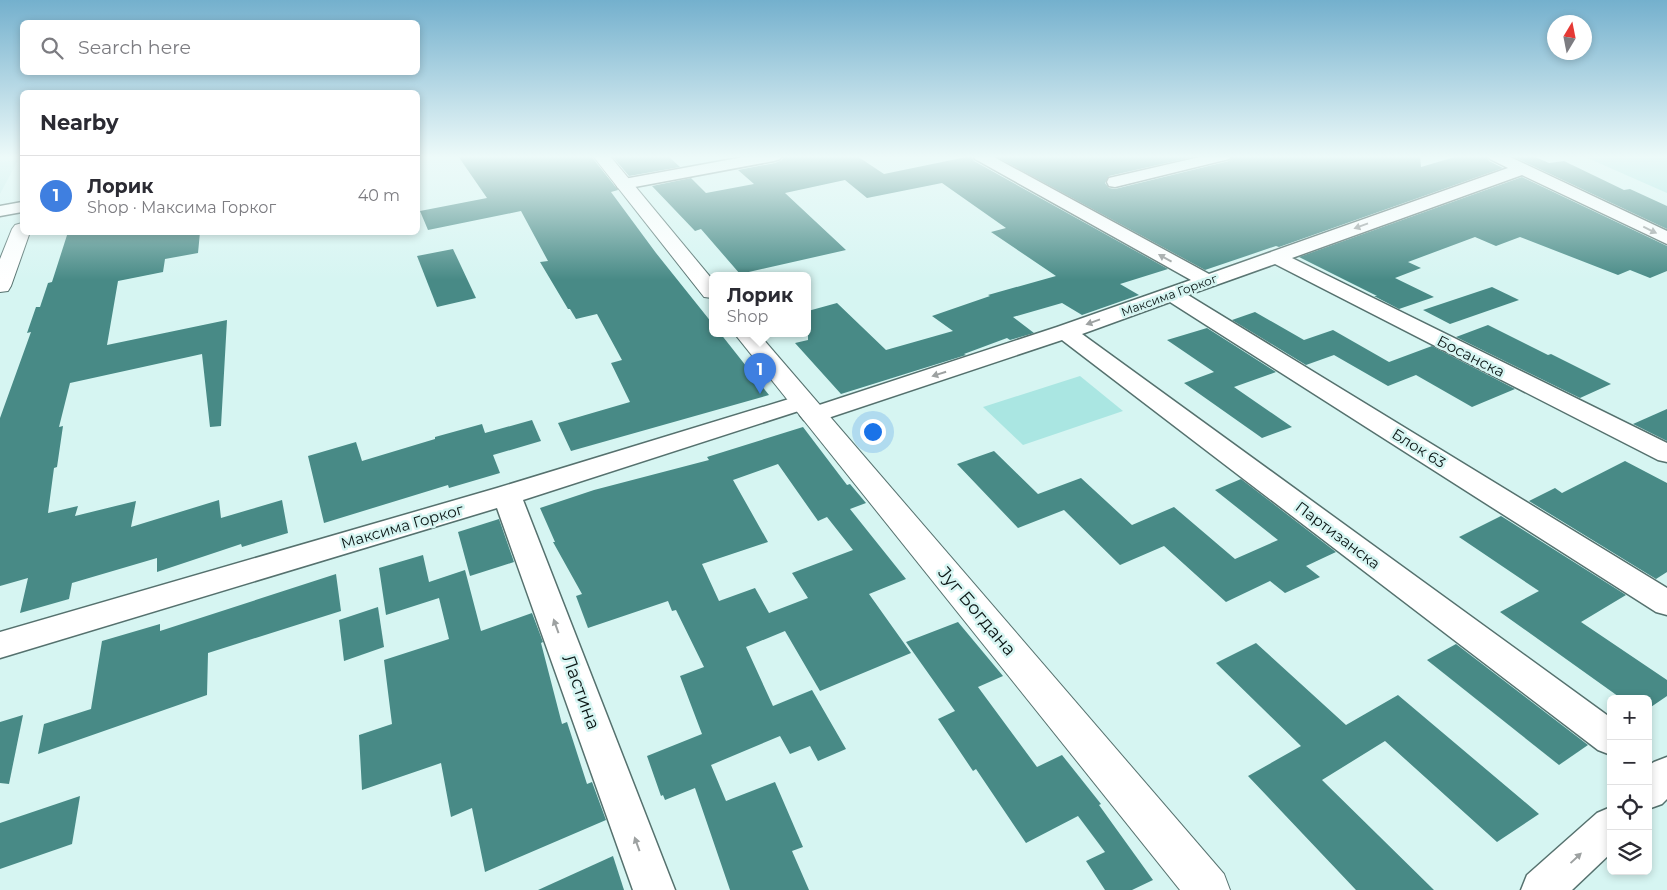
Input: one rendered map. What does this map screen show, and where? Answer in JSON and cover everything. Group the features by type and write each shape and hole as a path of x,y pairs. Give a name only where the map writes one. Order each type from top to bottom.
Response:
{"street":[{"path":"635,198 709,288"},
{"path":"1056,198 1208,281"},
{"name":"Максима Горког","path":"0,645 1065,332 1442,198"},
{"path":"1582,198 1667,238"},
{"path":"0,211 20,207"},
{"path":"0,286 20,235"},
{"name":"Босанска","path":"1276,257 1667,454"},
{"name":"Блок 63","path":"1172,294 1667,602"},
{"name":"Партизанска","path":"1065,332 1607,735"},
{"name":"Југ Богдана","path":"749,337 1208,890"},
{"name":"Ластина","path":"507,495 654,890"},
{"path":"1542,890 1607,830"}],"shaded area":[{"path":"1080,376 1123,411 1023,445 983,407"}],"building":[{"path":"487,198 615,198 709,319 709,337 723,337 769,395 571,451 558,423 630,402 611,363 622,360 597,314 576,319 570,309 568,309 540,262 548,261 521,211 428,230 420,211"},
{"path":"663,198 790,198 846,250 749,272 738,272 701,229 695,231"},
{"path":"963,198 1040,198 1168,269 1120,284 1139,295 1082,315 1062,303 1013,317 1034,333 1010,340 1007,338 964,354 966,355 841,394 795,343 808,340 808,337 811,337 811,310 837,303 886,350 953,331 932,316 990,296 988,295 1056,276 991,232 1006,228"},
{"path":"1072,198 1419,198 1279,247 1276,246 1205,270"},
{"path":"1465,198 1565,198 1667,246 1667,271 1650,278 1630,270 1618,275 1520,237 1496,246 1475,237 1408,262 1421,268 1395,278 1434,297 1399,309 1299,257"},
{"path":"1600,198 1649,198 1667,206 1667,229"},
{"path":"67,235 200,235 198,253 165,259 163,272 118,281 107,345 227,320 221,426 210,427 202,354 70,383 59,427 63,426 57,467 54,468 48,513 78,506 75,516 136,501 131,527 219,500 221,518 282,500 288,533 242,547 241,544 157,572 157,558 72,583 69,599 20,613 28,578 0,586 0,418 31,332 27,333 36,307 40,307 48,283 52,282"},
{"path":"453,249 476,298 437,307 417,256"},
{"path":"1492,287 1519,300 1450,324 1423,310"},
{"path":"1255,312 1304,340 1333,330 1389,362 1432,346 1515,389 1472,407 1416,375 1388,386 1334,355 1306,365 1232,320"},
{"path":"1488,325 1611,384 1580,398 1456,337"},
{"path":"1207,328 1276,372 1234,387 1292,427 1262,438 1184,383 1214,372 1167,340"},
{"path":"1667,409 1667,441 1633,424"},
{"path":"532,420 541,441 493,455 500,473 449,488 448,485 324,523 308,456 356,442 362,461 482,424 485,433"},
{"path":"803,427 847,485 850,484 866,503 850,509 906,579 869,594 911,653 820,691 785,631 746,647 773,706 812,690 846,749 818,761 810,746 790,754 780,736 711,765 726,801 775,782 803,847 792,851 809,890 730,890 695,788 665,800 663,795 661,796 647,756 702,734 680,676 704,667 676,610 672,611 668,601 588,628 576,596 582,594 553,542 555,542 540,508 594,490 709,460 707,457","holes":["778,464 818,521 827,517 853,550 792,573 808,598 769,613 755,588 719,601 702,564 768,542 733,480"]},
{"path":"994,451 1038,494 1081,478 1132,525 1174,507 1235,559 1278,540 1215,490 1241,479 1336,552 1306,566 1320,577 1285,593 1270,581 1226,602 1164,546 1120,565 1064,510 1018,528 957,464"},
{"path":"1625,461 1667,483 1667,572 1656,579 1529,501 1555,488 1562,493"},
{"path":"1501,516 1626,595 1581,622 1667,680 1667,696 1652,706 1652,695 1616,695 1500,612 1539,591 1459,537"},
{"path":"499,519 514,562 470,576 458,532"},
{"path":"423,555 429,582 465,570 481,631 532,613 543,642 541,643 562,724 567,722 587,784 592,782 606,820 485,872 472,808 451,817 441,763 362,790 359,735 392,724 384,660 449,639 439,598 386,615 379,568"},
{"path":"336,574 341,611 208,653 207,695 38,754 44,724 91,709 102,641 160,624 160,631"},
{"path":"378,607 384,647 344,661 339,620"},
{"path":"958,622 1003,676 978,687 1037,767 1062,755 1101,804 1099,805 1153,880 1132,890 1105,890 1086,861 1105,852 1078,816 1026,843 976,769 973,771 938,719 955,711 906,642"},
{"path":"1256,643 1346,725 1398,695 1539,814 1497,842 1385,741 1322,780 1434,890 1356,890 1248,776 1301,746 1216,663"},
{"path":"1456,644 1588,745 1559,765 1427,660"},
{"path":"23,715 9,784 0,783 0,722"},
{"path":"80,796 72,844 0,869 0,823"},
{"path":"613,856 624,890 538,890"}],"place":[{"name":"Лорик","path":"760,394"}]}
